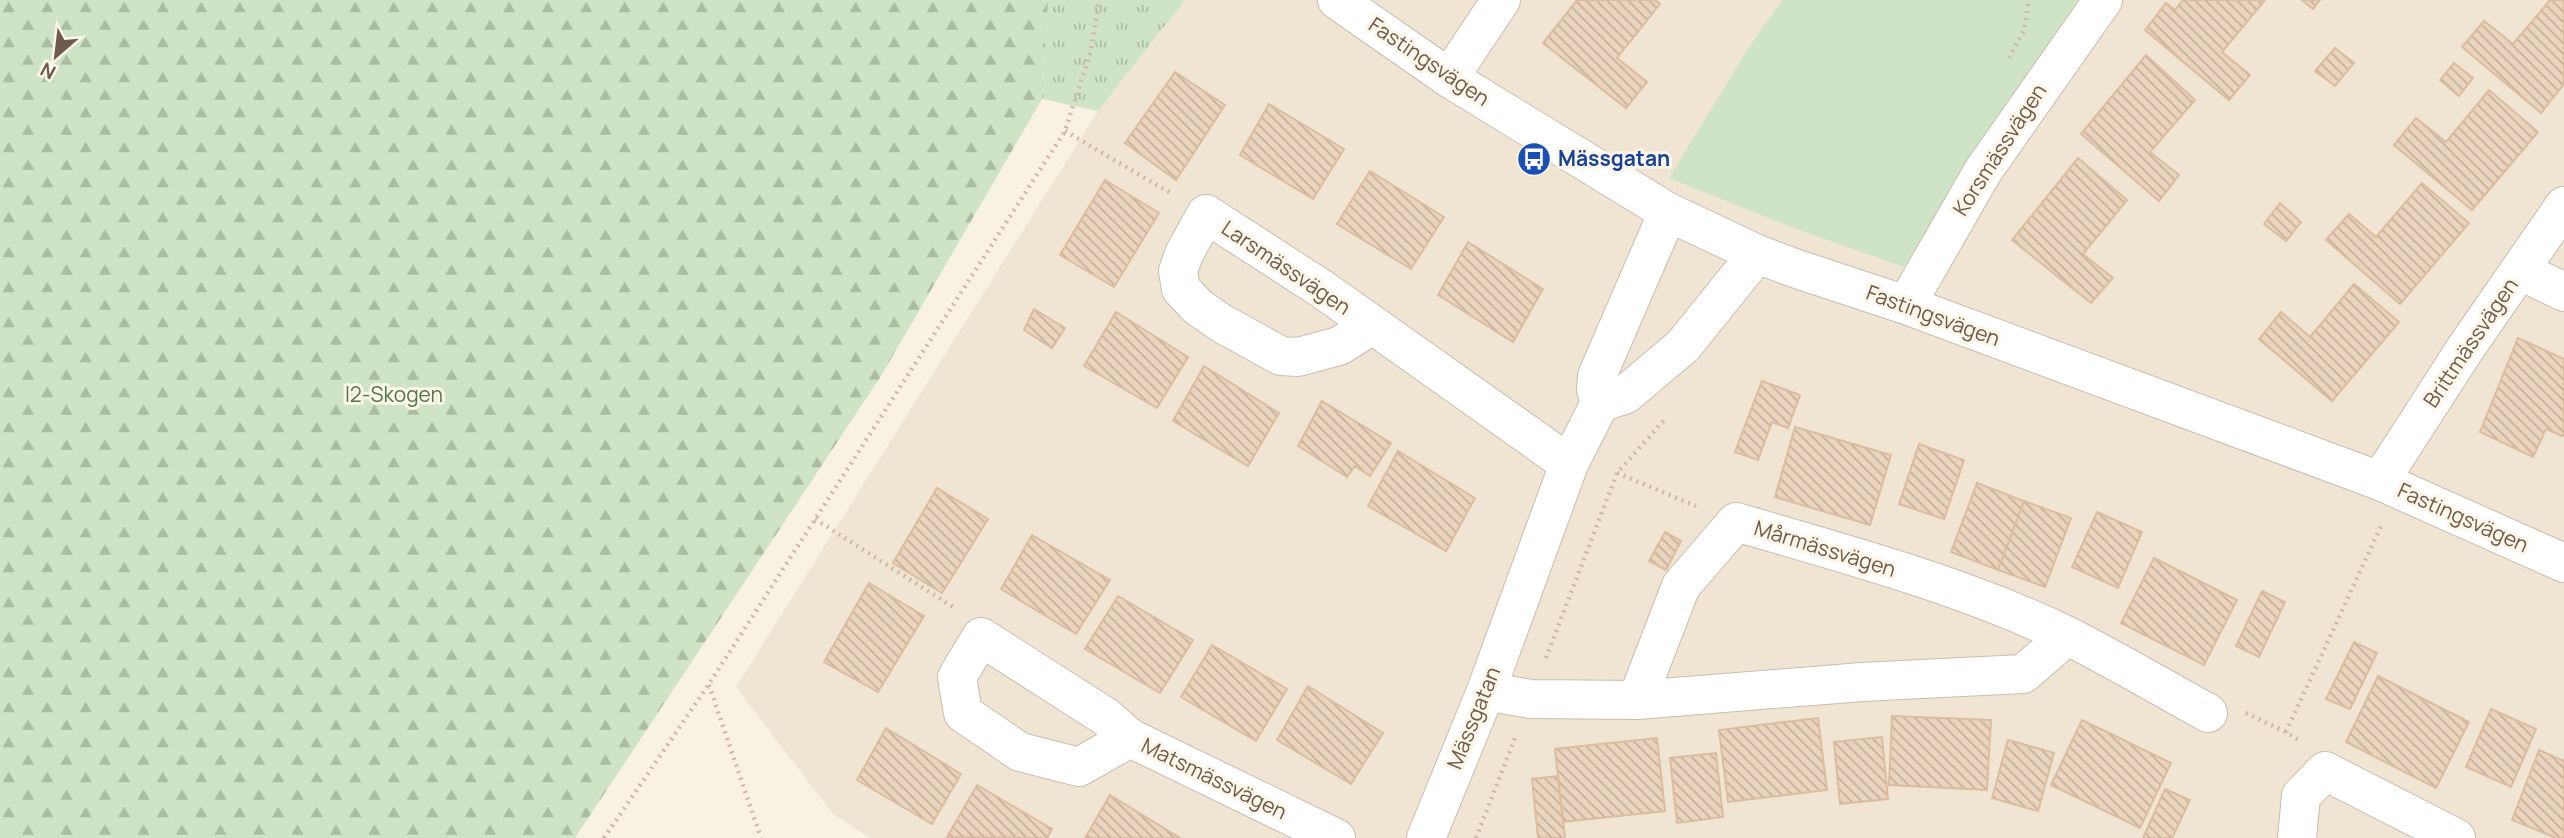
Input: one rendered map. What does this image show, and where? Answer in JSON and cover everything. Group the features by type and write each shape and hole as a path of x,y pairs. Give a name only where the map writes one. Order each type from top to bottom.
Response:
{"street":[{"name":"Fastingsvägen","path":"1337,0 1448,78 1668,212 1757,254 1906,305 2389,485 2564,563"},
{"path":"1448,78 1501,0"},
{"name":"Korsmässvägen","path":"1906,305 1983,171 2102,0"},
{"name":"Brittmässvägen","path":"2389,485 2465,349 2564,206"},
{"name":"Mässgatan","path":"1426,838 1486,691 1572,458 1600,402 1596,389 1597,376 1668,212"},
{"name":"Larsmässvägen","path":"1371,326 1339,346 1298,357 1281,356 1197,306 1181,289 1178,271 1184,254 1206,214 1572,458"},
{"path":"1600,402 1626,394 1683,346 1757,254"},
{"path":"2521,271 2564,292"},
{"name":"Mårmässvägen","path":"1637,700 1681,586 1736,522 1868,560 1994,605 2067,636 2208,713"},
{"path":"1486,691 1530,699 1637,700 1862,682 2023,674 2067,636"},
{"name":"Matsmässvägen","path":"1130,738 1079,767 1020,752 963,713 957,677 981,637 1106,717 1130,738 1336,838"},
{"path":"2297,838 2301,796 2325,771 2440,835"}],"path":[{"path":"604,838 709,684 1065,131 1091,50 1099,0"},
{"path":"1065,131 1206,214"},
{"path":"1476,838 1617,473 1671,412"},
{"path":"1572,458 1617,473 1736,522"},
{"path":"2286,732 2389,485"},
{"path":"815,519 969,617 981,637"},
{"path":"709,684 761,838"},
{"path":"2208,713 2224,702 2286,732 2309,748 2325,771"}],"shaded area":[{"path":"1185,0 2564,0 2564,838 870,838 833,814 736,687 1098,111"}],"green space":[{"name":"I2-Skogen","path":"0,0 1048,0 1042,99 881,376 575,838 0,838"},
{"path":"1048,0 1185,0 1098,111 1042,99"},
{"path":"1782,0 2078,0 1904,267 1794,228 1669,178 1746,52"}],"building":[{"path":"1577,0 1655,0 1660,4 1617,58 1647,82 1626,108 1543,43"},
{"path":"2183,0 2265,0 2222,52 2250,75 2229,100 2145,30 2166,3 2175,10"},
{"path":"2302,0 2320,0 2313,9"},
{"path":"2550,0 2564,0 2564,84 2541,113 2462,47 2484,21 2513,44"},
{"path":"2335,48 2354,63 2335,86 2315,71"},
{"path":"2146,55 2195,100 2150,152 2179,175 2159,201 2081,134"},
{"path":"2454,63 2473,78 2459,96 2440,80"},
{"path":"1175,72 1225,105 1176,180 1125,143"},
{"path":"2489,90 2538,132 2472,210 2394,145 2416,118 2446,142"},
{"path":"1269,104 1344,149 1313,199 1240,155"},
{"path":"2078,158 2127,200 2083,254 2113,278 2091,303 2012,240"},
{"path":"1370,171 1444,217 1411,269 1337,224"},
{"path":"1105,180 1159,213 1114,287 1060,255"},
{"path":"2422,183 2469,223 2400,304 2326,240 2349,214 2376,237"},
{"path":"2280,203 2301,222 2286,241 2264,224"},
{"path":"1468,242 1543,289 1513,342 1438,295"},
{"path":"2354,284 2399,322 2332,401 2259,339 2281,312 2310,337"},
{"path":"1034,309 1065,328 1052,348 1024,330"},
{"path":"1116,312 1188,357 1157,408 1084,366"},
{"path":"2518,338 2564,359 2564,434 2562,436 2546,429 2533,457 2480,432"},
{"path":"1204,366 1279,413 1248,466 1173,421"},
{"path":"1762,381 1800,395 1788,428 1772,422 1758,460 1735,452"},
{"path":"1322,401 1391,443 1370,476 1355,466 1347,477 1298,446"},
{"path":"1795,427 1891,455 1870,525 1775,497"},
{"path":"1919,444 1964,460 1944,519 1899,504"},
{"path":"1398,451 1475,498 1446,551 1368,506"},
{"path":"1977,483 2024,501 1998,570 1951,552"},
{"path":"937,488 988,519 942,593 893,563"},
{"path":"2024,501 2071,518 2045,587 1998,570"},
{"path":"2097,512 2142,532 2118,588 2072,567"},
{"path":"1665,532 1681,541 1666,570 1649,561"},
{"path":"1032,535 1110,580 1076,634 1001,589"},
{"path":"2154,558 2237,600 2204,665 2121,623"},
{"path":"869,583 924,616 878,692 824,662"},
{"path":"2262,591 2285,602 2259,657 2236,646"},
{"path":"1118,596 1193,640 1160,693 1085,649"},
{"path":"2354,642 2377,653 2350,709 2326,699"},
{"path":"1212,645 1287,689 1256,741 1181,697"},
{"path":"2378,676 2469,722 2436,788 2346,742"},
{"path":"1308,686 1383,733 1351,784 1277,740"},
{"path":"2491,709 2536,729 2511,787 2466,767"},
{"path":"1892,716 1991,720 1987,790 1889,785"},
{"path":"1818,718 1827,790 1728,802 1719,730"},
{"path":"2082,720 2171,763 2140,828 2051,785"},
{"path":"886,728 961,774 932,824 857,780"},
{"path":"1882,737 1888,799 1840,804 1834,742"},
{"path":"1657,738 1665,811 1563,822 1555,749"},
{"path":"2008,740 2054,753 2038,811 1992,798"},
{"path":"2539,750 2564,761 2564,838 2556,838 2512,820"},
{"path":"1716,753 1723,817 1677,823 1670,758"},
{"path":"1558,776 1565,838 1538,838 1532,779"},
{"path":"977,785 1052,829 1047,838 947,837"},
{"path":"2165,789 2190,800 2172,838 2143,838"},
{"path":"1110,795 1180,838 1085,838"}],"place":[{"name":"Mässgatan","path":"1534,159"}]}
